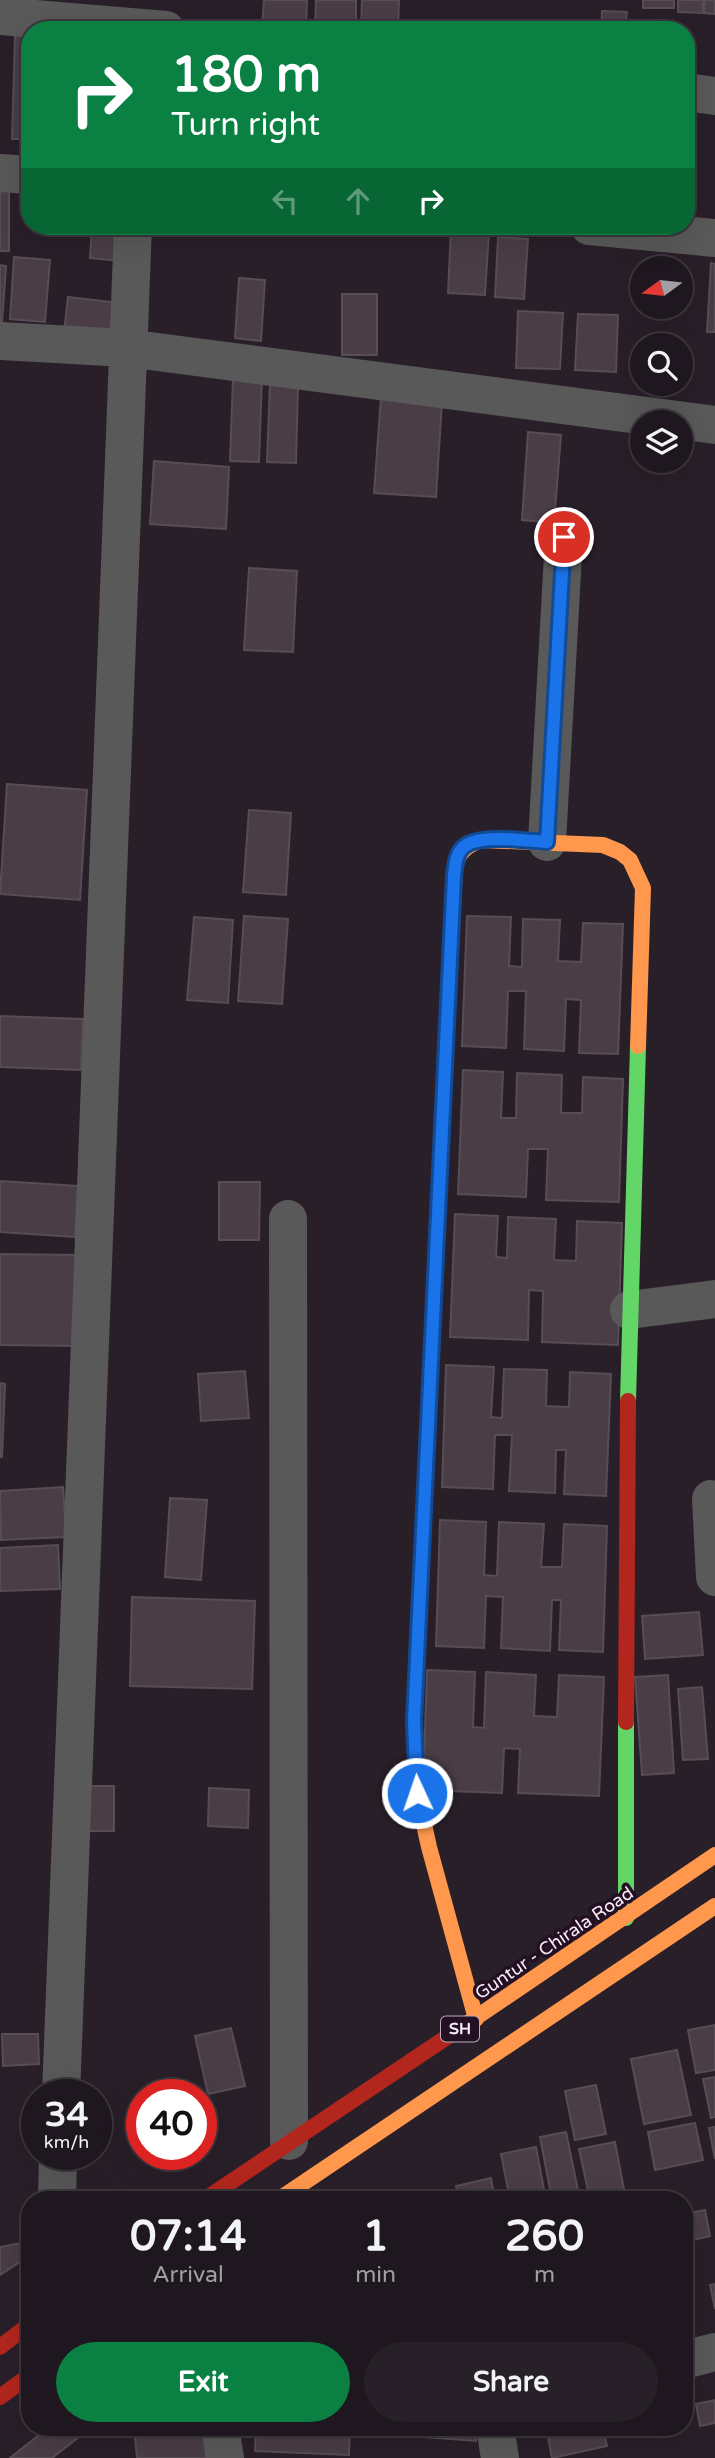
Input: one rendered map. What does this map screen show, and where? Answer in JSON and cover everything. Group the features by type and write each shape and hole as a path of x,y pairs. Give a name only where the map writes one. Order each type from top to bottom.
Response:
{"street":[{"path":"0,16 60,21"},
{"path":"695,93 715,96"},
{"path":"0,173 21,174"},
{"path":"62,2079 133,235"},
{"path":"684,235 715,238"},
{"path":"0,341 127,348 715,425"},
{"path":"547,842 564,537"},
{"path":"476,2019 417,1793 414,1721 454,876 457,858 465,846 481,840 603,845 621,851 636,864 643,888 629,1310 626,1918"},
{"path":"288,1219 289,2141"},
{"path":"629,1310 715,1299"},
{"path":"711,1499 715,1577"},
{"name":"Guntur - Chirala Road","path":"217,2191 380,2079 476,2019 626,1918 715,1855"},
{"name":"SH","path":"292,2191 713,1915"},
{"path":"57,2191 58,2170"},
{"path":"0,2347 21,2331"},
{"path":"693,2358 715,2352"},
{"path":"0,2397 21,2382"},
{"path":"221,2436 225,2458"},
{"path":"496,2436 500,2458"}],"building":[{"path":"264,0 307,0 306,21 262,21"},
{"path":"316,0 356,0 356,21 315,21"},
{"path":"362,0 399,0 398,21 361,21"},
{"path":"643,0 674,0 674,8 643,8"},
{"path":"678,0 703,0 703,13 678,12"},
{"path":"705,0 715,0 715,14 704,13"},
{"path":"602,11 627,12 626,21 601,21"},
{"path":"15,36 21,36 21,139 12,139"},
{"path":"0,184 9,184 9,251 0,251"},
{"path":"91,235 122,235 120,261 90,258"},
{"path":"451,235 489,235 485,295 448,293"},
{"path":"498,237 528,239 524,299 495,297"},
{"path":"14,257 50,260 45,322 10,319"},
{"path":"711,263 715,264 715,332 707,332"},
{"path":"0,265 6,266 2,323 0,323"},
{"path":"239,278 265,280 261,341 235,338"},
{"path":"342,294 377,294 377,355 342,355"},
{"path":"68,297 119,303 115,337 64,332"},
{"path":"518,311 563,313 560,369 516,368"},
{"path":"578,314 618,315 616,372 575,370"},
{"path":"233,377 262,378 259,462 230,461"},
{"path":"270,382 298,384 296,463 267,462"},
{"path":"381,397 442,401 436,497 374,493"},
{"path":"528,432 561,435 554,523 522,520"},
{"path":"154,461 229,467 226,529 150,524"},
{"path":"249,568 297,571 293,652 244,650"},
{"path":"7,784 87,790 80,900 0,894"},
{"path":"249,810 291,813 286,895 243,892"},
{"path":"244,916 288,919 282,1004 238,1001"},
{"path":"467,916 511,917 509,966 522,967 523,919 560,920 558,961 581,962 583,923 623,924 618,1054 579,1053 581,1000 566,999 564,1051 524,1049 526,991 508,991 506,1048 462,1046"},
{"path":"194,917 233,920 228,1003 187,1000"},
{"path":"0,1016 83,1019 81,1070 0,1067"},
{"path":"463,1070 503,1072 501,1118 516,1118 517,1073 562,1075 561,1113 582,1113 583,1077 623,1079 619,1202 546,1200 548,1149 528,1149 526,1197 458,1194"},
{"path":"0,1181 78,1186 75,1237 0,1232"},
{"path":"219,1182 260,1182 259,1240 219,1240"},
{"path":"455,1214 498,1216 496,1257 507,1258 508,1217 556,1219 554,1260 576,1261 577,1221 622,1223 618,1345 542,1342 543,1291 529,1290 528,1340 450,1337"},
{"path":"0,1254 80,1255 79,1346 0,1345"},
{"path":"446,1365 494,1367 491,1417 502,1418 504,1369 547,1370 546,1406 569,1407 570,1372 611,1374 606,1496 564,1494 566,1450 556,1450 555,1493 509,1491 512,1435 495,1435 493,1489 442,1487"},
{"path":"245,1371 249,1418 201,1421 198,1374"},
{"path":"0,1383 5,1384 2,1457 0,1457"},
{"path":"63,1487 66,1537 1,1540 0,1491"},
{"path":"170,1498 207,1500 201,1580 165,1577"},
{"path":"440,1520 486,1522 484,1575 497,1576 499,1522 544,1524 541,1567 562,1567 564,1524 607,1526 603,1652 559,1650 561,1600 552,1600 550,1651 501,1648 503,1597 486,1596 484,1648 436,1646"},
{"path":"58,1545 60,1589 0,1591 0,1548"},
{"path":"132,1597 255,1601 252,1689 130,1686"},
{"path":"699,1612 703,1655 645,1659 642,1616"},
{"path":"427,1670 475,1672 473,1727 484,1728 486,1672 536,1675 534,1716 557,1717 559,1675 604,1677 599,1796 518,1793 520,1749 504,1748 502,1793 423,1790"},
{"path":"668,1675 674,1773 642,1775 635,1677"},
{"path":"702,1687 708,1759 683,1760 678,1689"},
{"path":"87,1786 114,1786 114,1831 87,1831"},
{"path":"209,1788 249,1790 248,1828 208,1826"},
{"path":"715,2025 715,2070 696,2073 688,2030"},
{"path":"231,2028 245,2086 217,2092 217,2079 205,2079 195,2036"},
{"path":"2,2034 38,2034 39,2064 3,2066"},
{"path":"677,2050 691,2115 644,2124 631,2059"},
{"path":"715,2077 715,2117 711,2118 703,2079"},
{"path":"596,2085 606,2134 575,2140 565,2091"},
{"path":"695,2123 703,2160 655,2170 648,2132"},
{"path":"715,2127 715,2159 709,2128"},
{"path":"566,2132 578,2191 550,2191 540,2137"},
{"path":"615,2142 624,2191 588,2191 579,2149"},
{"path":"536,2147 544,2191 508,2191 501,2154"},
{"path":"491,2178 493,2191 457,2191 456,2186"},
{"path":"705,2210 710,2236 693,2240 693,2212"},
{"path":"21,2243 21,2261 0,2275 0,2247"},
{"path":"715,2284 715,2309 710,2285"},
{"path":"715,2400 715,2423 700,2426 696,2404"},
{"path":"38,2436 80,2436 52,2458 10,2458"},
{"path":"135,2436 208,2436 210,2458 137,2458"},
{"path":"256,2436 350,2436 349,2455 255,2451"},
{"path":"411,2436 476,2436 476,2441"},
{"path":"548,2436 605,2436 607,2446 552,2458"}],"traffic: fast":[{"path":"628,1401 638,1046"},
{"path":"626,1722 626,1918"}],"traffic: slow":[{"path":"446,1045 455,868 463,850 481,840 603,845 620,852 630,860 643,888 638,1046"},
{"path":"421,1580 414,1721 417,1793 476,2019"},
{"path":"465,2025 715,1855"},
{"path":"291,2191 715,1906"}],"traffic: jam":[{"path":"421,1580 446,1045"},
{"path":"626,1722 628,1401"},
{"path":"217,2191 465,2025"},
{"path":"0,2347 21,2331"},
{"path":"0,2397 21,2382"}],"route":[{"path":"417,1793 414,1721 454,876 457,858 465,846 481,840 547,842 564,537"}]}
